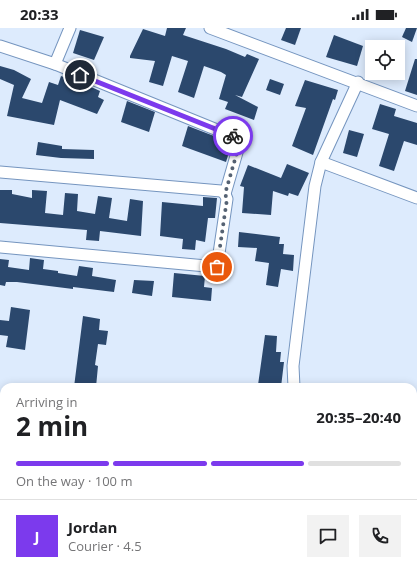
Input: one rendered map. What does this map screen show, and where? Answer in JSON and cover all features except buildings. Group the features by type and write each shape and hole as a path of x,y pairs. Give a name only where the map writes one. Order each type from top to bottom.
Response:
{"street":[{"path":"55,64 70,28"},
{"path":"210,28 358,82 417,106"},
{"path":"0,46 55,64 232,136 238,149 225,194 227,199 217,267 0,247"},
{"path":"294,383 293,366 315,186 321,162 358,82"},
{"path":"321,162 417,198"},
{"path":"0,172 221,191 225,194"}],"way so far":[{"path":"217,267 227,199 225,194 238,149 233,136"}],"route":[{"path":"80,75 233,136"}]}
